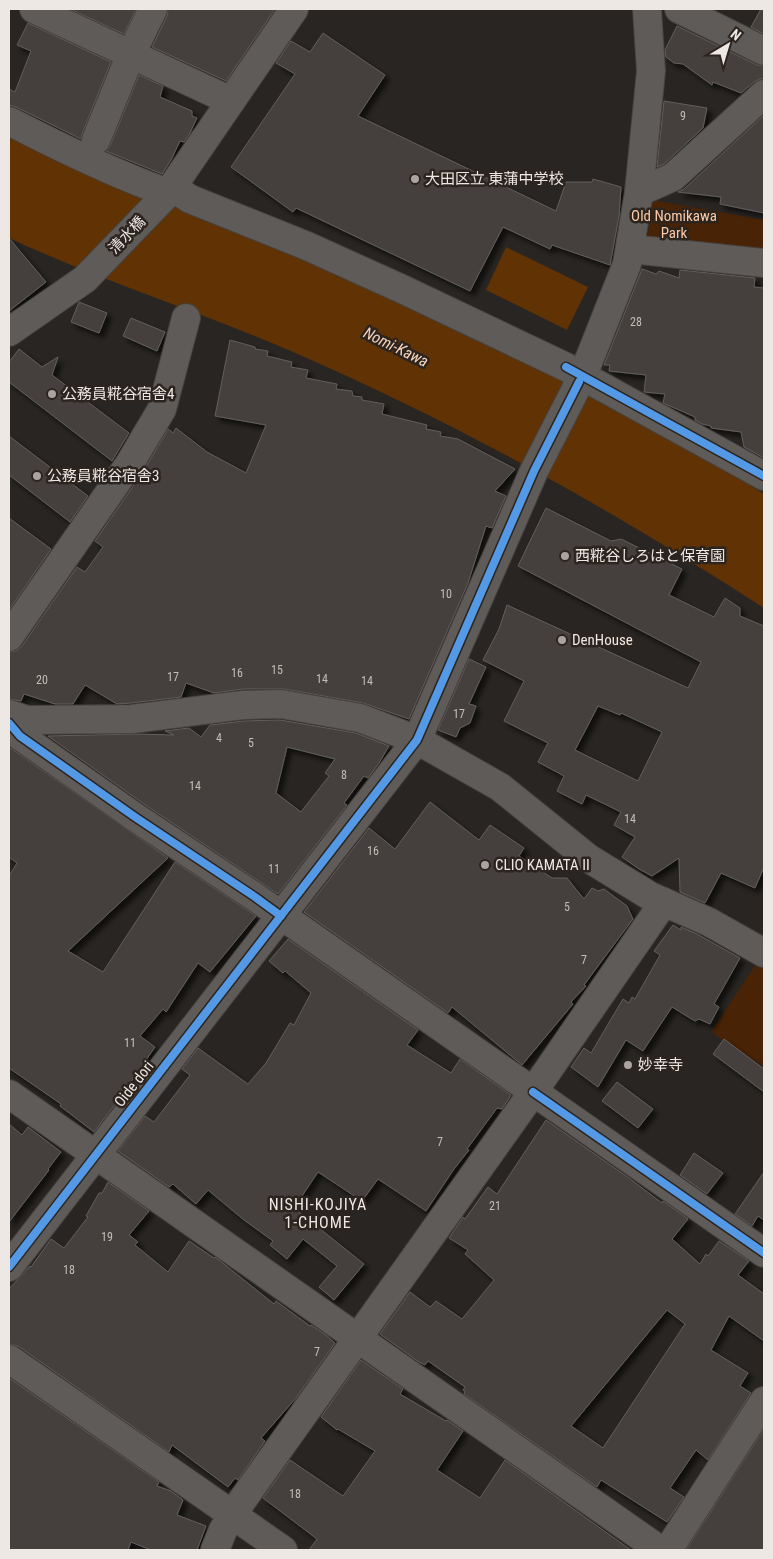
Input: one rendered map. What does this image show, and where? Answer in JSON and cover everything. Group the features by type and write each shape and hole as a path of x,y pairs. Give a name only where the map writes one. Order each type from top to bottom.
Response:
{"street":[{"path":"34,9 231,101"},
{"path":"96,140 131,54 153,9"},
{"name":"清水橋","path":"9,332 85,279 169,192 294,9"},
{"name":"Oide dori","path":"9,1267 417,740 576,375 627,264 639,192 651,71 646,9"},
{"path":"679,9 764,51"},
{"path":"639,192 673,177 764,94"},
{"path":"9,121 63,150 125,178 190,199 307,246 402,289 576,375 764,476"},
{"path":"631,249 764,263"},
{"path":"9,637 130,463 162,409 186,318"},
{"path":"9,714 28,720 132,719 242,705 281,704 360,718 417,740 500,787 588,858 650,896 709,922 764,953"},
{"path":"9,723 20,736 135,817 255,897 764,1253"},
{"path":"215,1550 223,1530 232,1515 533,1092 664,902"},
{"path":"9,1094 660,1550"},
{"path":"9,1359 283,1550"},
{"path":"668,1550 764,1401"}],"green space":[{"name":"Old Nomikawa Park","path":"652,200 764,220 764,255 647,242"},
{"path":"756,964 764,969 763,1066 711,1032"}],"water":[{"name":"Nomi-Kawa","path":"9,128 375,284 660,429 764,494 764,608 595,504 420,411 300,355 81,269 9,238"},
{"path":"506,247 588,287 567,330 486,290"}],"building":[{"path":"70,9 136,9 124,34"},
{"path":"168,9 275,9 226,81 152,47 167,16"},
{"path":"761,9 764,9 764,34 751,27"},
{"path":"28,23 111,62 81,139 9,105 9,89 15,92 31,51 17,45"},
{"path":"677,26 757,65 764,66 764,79 754,82 741,93 713,82 712,85 683,64 674,63 666,57 665,50"},
{"path":"323,33 385,75 358,116 556,211 566,182 592,182 593,179 621,187 619,216 610,265 552,245 550,249 503,227 470,291 296,208 293,212 231,167 295,74 276,63 291,41 310,52"},
{"path":"139,75 163,86 160,97 192,111 192,116 197,118 184,142 180,141 162,174 106,151 110,146"},
{"path":"664,101 707,108 703,128 664,164 657,167"},
{"path":"763,116 764,213 720,204 721,197 678,192 684,189"},
{"path":"9,238 46,282 9,311"},
{"path":"642,269 656,274 659,271 679,278 680,270 755,278 754,287 764,288 764,458 744,447 741,432 711,428 711,426 695,420 695,417 663,403 665,394 644,392 646,375 609,371 610,365 604,365"},
{"path":"79,302 107,313 99,333 71,322"},
{"path":"131,318 165,332 157,351 123,336"},
{"path":"230,340 255,347 255,349 268,351 267,356 292,362 291,367 308,370 306,378 337,384 336,389 352,391 353,396 362,397 362,400 384,404 382,414 427,425 426,429 441,432 440,436 458,439 515,469 495,491 506,496 492,528 486,526 468,583 409,719 363,703 284,689 243,689 214,693 186,683 181,697 131,703 117,704 85,685 73,704 55,704 24,694 21,701 9,699 9,652 16,651 22,646 77,567 85,572 103,547 95,541 143,472 168,429 173,433 176,428 207,452 246,473 266,425 215,416"},
{"name":"公務員糀谷宿舎4","path":"19,349 42,367 58,357 52,375 129,433 112,461 9,382 9,362"},
{"name":"公務員糀谷宿舎3","path":"9,436 88,496 70,522 9,475"},
{"path":"546,508 611,541 621,539 682,569 669,595 714,617 725,598 740,608 740,616 764,626 764,867 755,888 721,873 705,903 680,892 679,858 652,876 639,869 622,857 635,837 614,825 621,812 586,795 582,804 557,791 564,776 538,762 548,743 504,721 524,681 483,660 499,629 507,605 688,688 701,662 518,566","holes":["598,706 620,715 621,713 662,732 638,781 575,750"]},
{"path":"9,518 51,549 9,610"},
{"path":"469,659 486,667 469,704 476,706 470,723 460,728 456,737 438,730"},
{"path":"280,720 356,733 389,746 368,778 364,776 344,803 347,805 278,894 144,804 48,736 174,735 165,731 189,728 201,737 210,725 244,721","holes":["287,747 335,759 325,773 329,776 301,812 276,793"]},
{"path":"9,747 168,858 68,951 103,972 175,862 256,916 210,972 198,963 166,1012 163,1009 140,1036 155,1047 94,1132 60,1106 61,1104 9,1068 9,876 17,863 9,857"},
{"path":"430,802 479,840 490,825 524,848 519,856 552,878 567,878 584,899 592,888 598,891 604,889 627,906 633,919 584,985 586,986 571,1002 573,1004 522,1065 452,1007 448,1013 304,912 369,828 395,849"},
{"path":"673,925 681,930 681,927 697,934 740,958 714,1004 719,1007 710,1024 699,1019 695,1021 672,1007 643,1051 626,1040 598,1087 571,1067 584,1048 591,1053 623,999 629,1003 632,997 635,999 660,955 654,951"},
{"path":"288,939 418,1030 407,1045 451,1073 460,1059 511,1095 502,1109 497,1108 426,1211 378,1179 362,1201 318,1172 294,1208 364,1264 334,1300 319,1287 337,1266 303,1239 287,1259 270,1245 273,1241 208,1190 196,1204 173,1184 169,1187 118,1151 145,1116 154,1122 190,1075 182,1069 198,1048 248,1084 266,1063 290,1023 294,1025 311,993 285,971 283,973 269,961"},
{"path":"724,1039 764,1069 764,1092 713,1054"},
{"path":"617,1082 653,1109 638,1128 602,1101"},
{"path":"546,1120 662,1203 663,1201 688,1219 672,1239 700,1264 706,1254 708,1256 719,1241 749,1261 738,1275 764,1294 764,1341 729,1316 711,1350 748,1373 740,1386 751,1393 708,1460 696,1450 670,1488 684,1497 667,1522 601,1480 597,1487 464,1394 465,1391 463,1390 465,1387 428,1361 425,1365 419,1362 380,1334 410,1292 430,1307 436,1301 462,1319 494,1280 465,1254 468,1250 449,1238 463,1217 465,1219 488,1187 497,1194","holes":["667,1310 685,1324 603,1448 571,1426"]},
{"path":"9,1124 22,1135 28,1127 61,1152 9,1222"},
{"path":"694,1153 723,1173 707,1194 680,1175"},
{"path":"764,1172 764,1220 758,1216 752,1226 735,1214"},
{"path":"108,1182 149,1211 129,1235 138,1242 135,1245 168,1272 189,1241 215,1257 274,1304 276,1301 335,1343 296,1398 261,1438 265,1441 238,1480 235,1478 228,1487 172,1445 169,1452 18,1346 9,1344 9,1289 31,1267 51,1239 64,1248 88,1217 86,1216 99,1193 102,1193"},
{"path":"361,1360 403,1389 400,1394 463,1431 437,1470 480,1498 505,1460 631,1550 309,1550 317,1539 263,1498 290,1460 343,1496 375,1451 337,1430 321,1417"},
{"path":"9,1378 159,1482 157,1486 171,1491 183,1500 177,1515 206,1526 197,1550 151,1550 131,1542 128,1550 9,1550"},
{"path":"764,1429 764,1550 686,1550"}],"cycle path":[{"path":"566,367 764,476"},
{"path":"9,1267 417,740 534,471 579,382"},
{"path":"9,723 20,736 281,916"},
{"path":"533,1092 764,1253"}],"place":[{"name":"大田区立 東蒲中学校","path":"415,179"},
{"name":"公務員糀谷宿舎4","path":"52,394"},
{"name":"公務員糀谷宿舎3","path":"37,476"},
{"name":"西糀谷しろはと保育園","path":"565,556"},
{"name":"DenHouse","path":"562,640"},
{"name":"CLIO KAMATA II","path":"485,865"},
{"name":"妙幸寺","path":"628,1065"}],"district":[{"name":"NISHI-KOJIYA 1-CHOME","path":"318,1213"}]}
